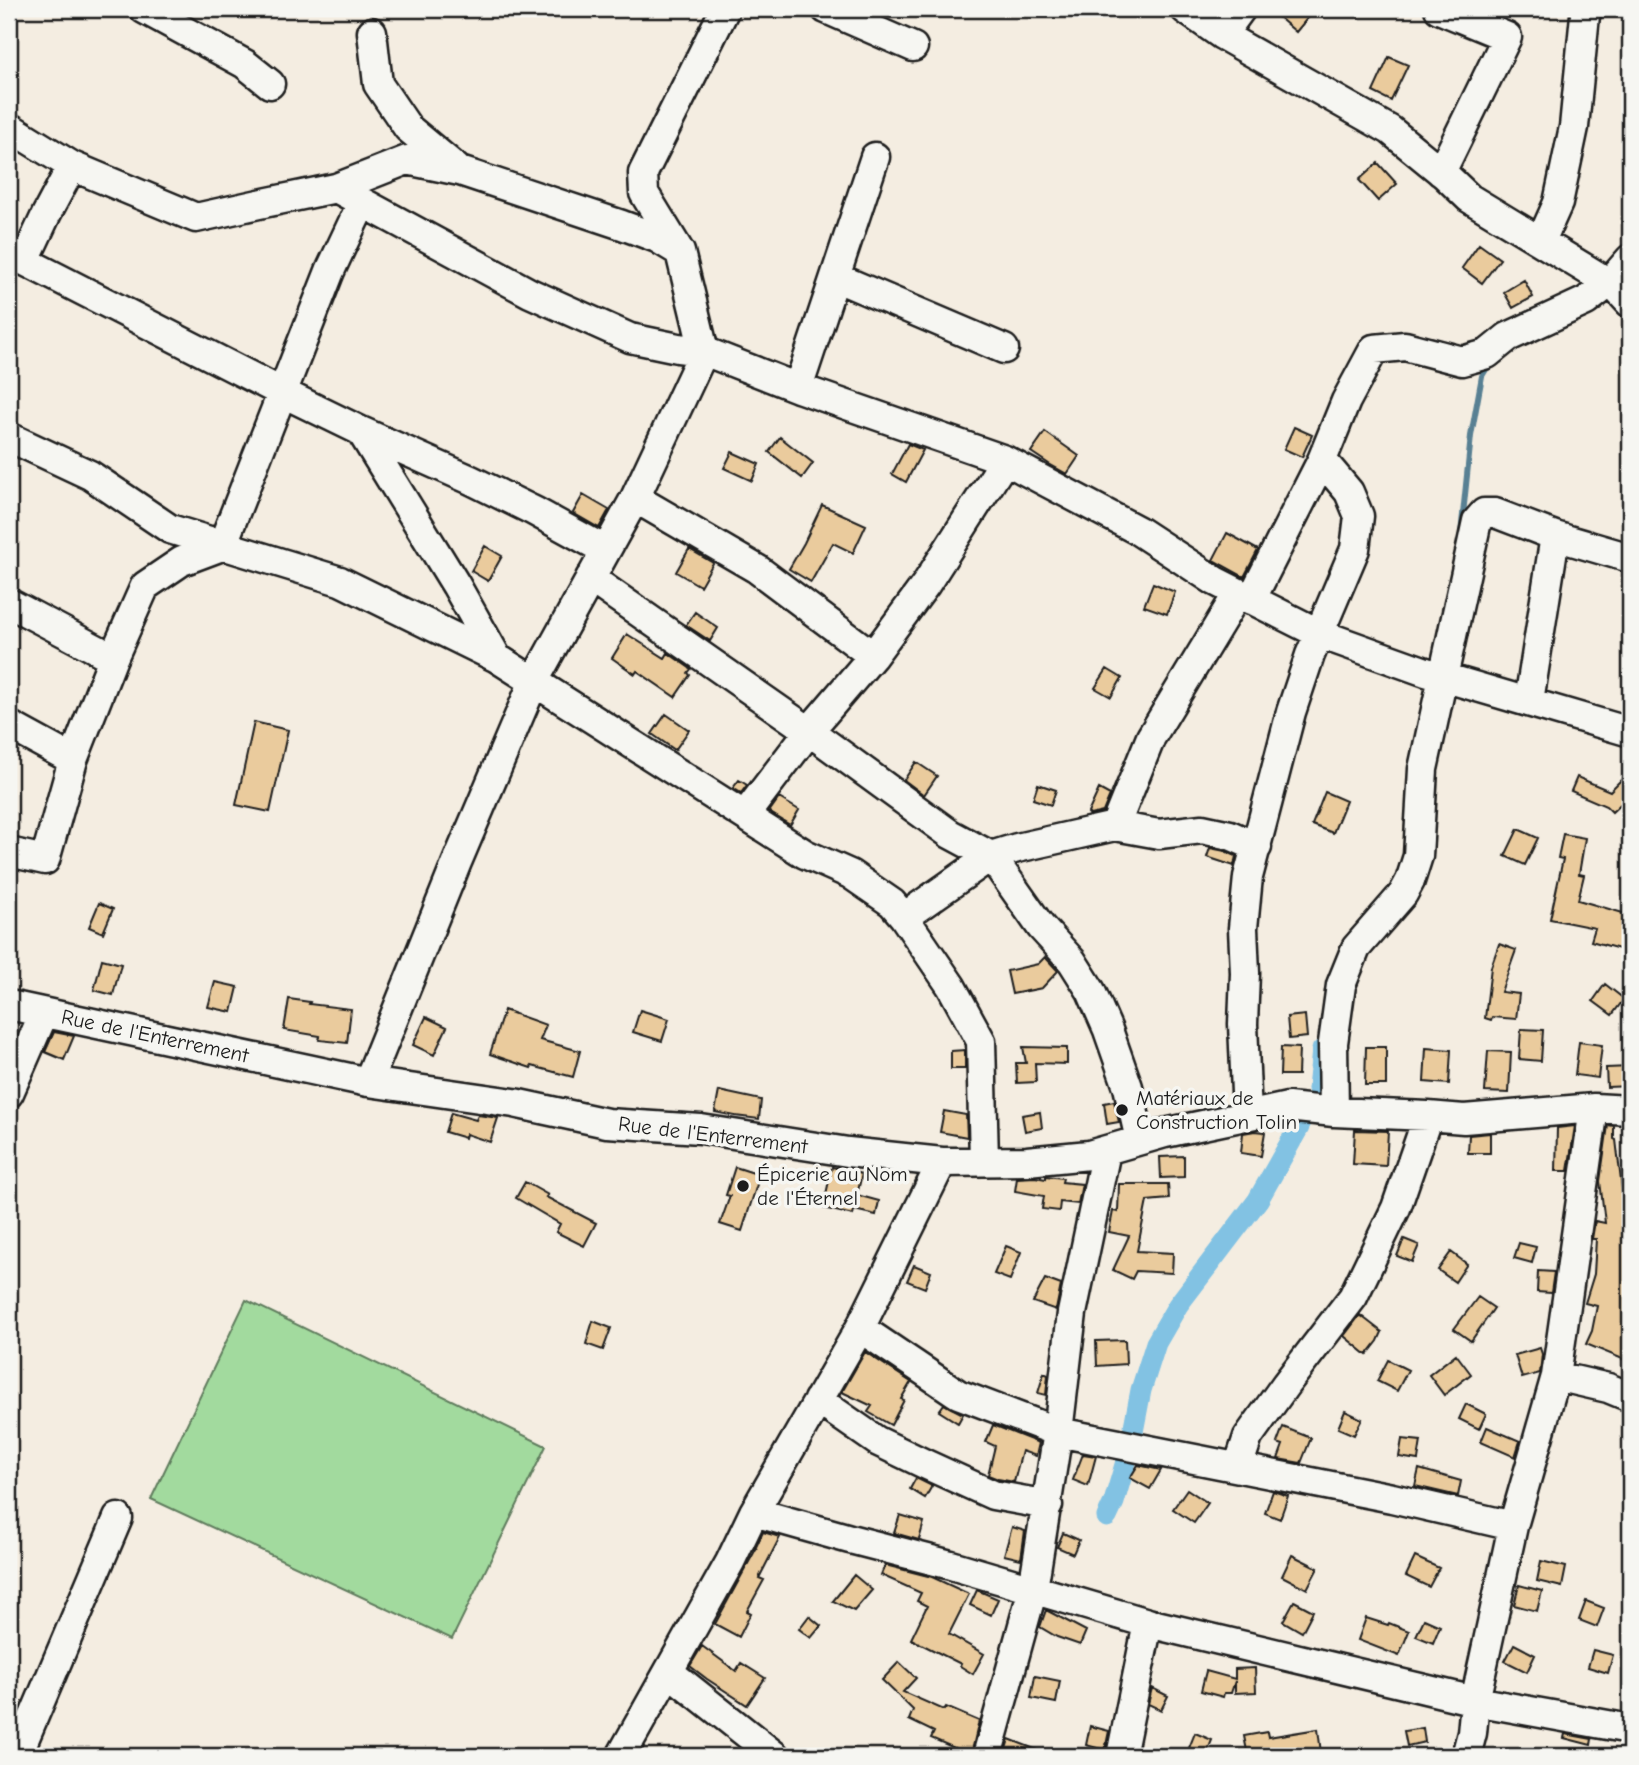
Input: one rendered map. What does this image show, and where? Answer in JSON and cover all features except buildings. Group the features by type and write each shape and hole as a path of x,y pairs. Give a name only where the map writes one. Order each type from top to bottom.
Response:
{"street":[{"path":"144,9 245,64 270,83"},
{"path":"368,1082 534,681 635,498 704,351 680,252 645,193 643,173 725,9"},
{"path":"826,9 913,47"},
{"path":"1185,9 1222,35 1390,130 1469,198 1541,241 1623,297"},
{"path":"1222,35 1241,9"},
{"path":"1439,9 1507,37 1441,172"},
{"path":"1541,241 1558,203 1574,127 1585,15 1588,9"},
{"path":"372,32 377,84 408,128 460,171"},
{"path":"9,127 72,166 195,218 337,188 407,160 460,171 657,238 680,252"},
{"path":"798,388 875,158"},
{"path":"72,166 47,213 17,256 283,393 471,480 605,550"},
{"path":"337,188 530,293 630,338 704,351 798,388 1005,460 1137,530 1214,581 1320,634 1444,677 1630,732"},
{"path":"9,852 45,860 74,760 113,658 145,586 182,561 222,545 330,271 362,203"},
{"path":"1623,297 1630,259"},
{"path":"835,277 1004,349"},
{"path":"1115,827 1151,737 1245,596 1322,460 1346,401 1374,349 1405,346 1462,362 1487,354 1508,337 1586,301 1623,297"},
{"path":"361,431 456,585 497,658"},
{"path":"9,437 90,475 170,529 340,581 497,658 805,853 850,874 892,903 951,986 981,1041 984,1161"},
{"path":"745,815 809,731 873,656 926,584 1005,460"},
{"path":"1247,1115 1242,1024 1245,973 1242,928 1248,877 1291,712 1310,655 1355,549 1359,516 1349,492 1322,460"},
{"path":"635,498 757,569 873,656"},
{"path":"1334,1112 1333,1043 1341,985 1356,948 1403,894 1418,856 1423,769 1476,521 1484,513 1496,513 1555,536 1630,558"},
{"path":"1529,701 1555,536"},
{"path":"590,578 809,731 950,834 991,856 1041,927 1072,961 1091,991 1128,1087 1140,1140"},
{"path":"9,603 113,658"},
{"path":"9,725 74,760"},
{"path":"904,917 991,856 1115,827 1159,834 1202,829 1230,835 1257,847"},
{"name":"Rue de l'Enterrement","path":"9,1005 368,1082 514,1103 607,1123 701,1129 848,1152 942,1162 1027,1161 1089,1155 1140,1140 1288,1107 1464,1119 1594,1108 1630,1110"},
{"path":"9,1093 44,1013"},
{"path":"1466,1756 1472,1733 1475,1701 1513,1526 1556,1376 1594,1108"},
{"path":"1238,1467 1248,1437 1353,1297 1396,1208 1428,1116"},
{"path":"987,1756 1033,1589 1048,1505 1072,1313 1106,1151"},
{"path":"621,1756 730,1562 754,1512 860,1328 942,1162"},
{"path":"860,1328 958,1394 1058,1432 1392,1498 1513,1526"},
{"path":"1556,1376 1608,1388 1630,1397"},
{"path":"818,1401 877,1441 993,1495 1048,1505"},
{"path":"754,1512 951,1565 1148,1623 1475,1701 1630,1729"},
{"path":"17,1756 118,1518"},
{"path":"1121,1756 1148,1623"},
{"path":"668,1672 775,1756"}],"green space":[{"path":"246,1300 546,1446 452,1639 151,1499"}],"waterway":[{"path":"1461,534 1471,436 1482,376 1490,363"},
{"path":"1318,1089 1322,1050"},
{"path":"1132,1437 1141,1390 1156,1343 1178,1305 1258,1200 1299,1127"},
{"path":"1107,1517 1127,1458"}],"place":[{"name":"Matériaux de Construction Tolin","path":"1122,1110"},
{"name":"Épicerie au Nom de l'Éternel","path":"743,1186"}]}
